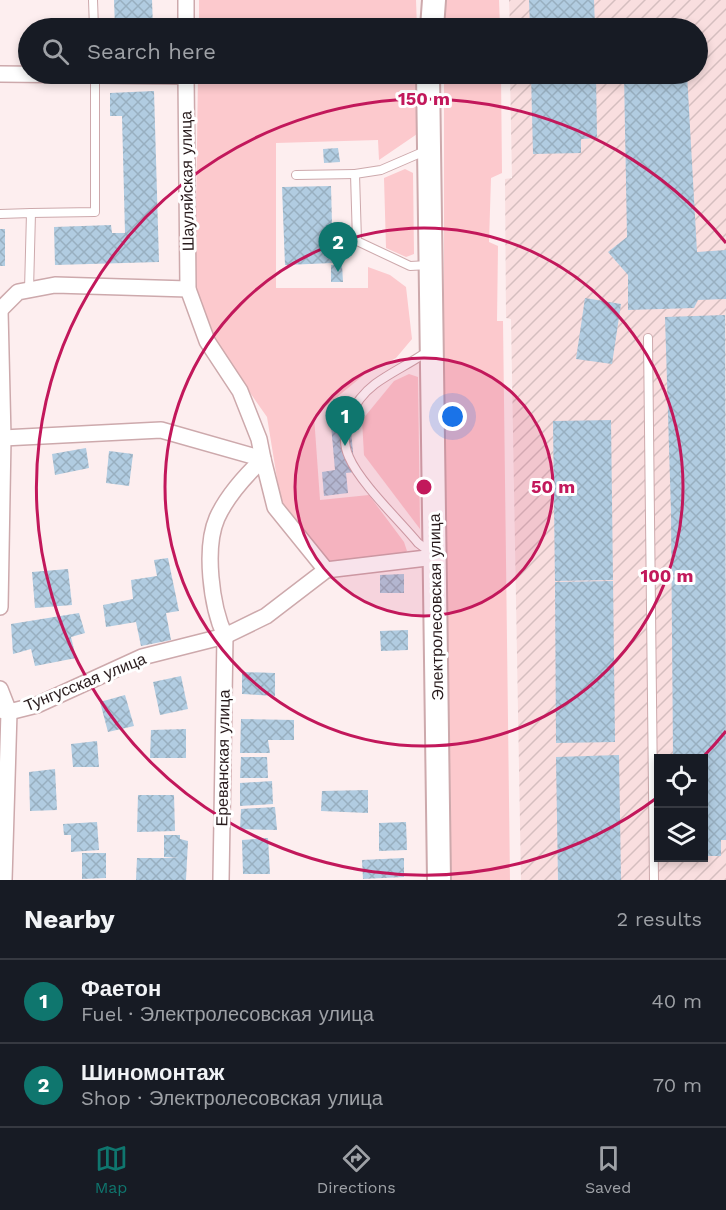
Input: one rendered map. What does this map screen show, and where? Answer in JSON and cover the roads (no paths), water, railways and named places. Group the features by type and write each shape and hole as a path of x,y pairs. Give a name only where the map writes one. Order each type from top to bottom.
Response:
{"main road":[{"path":"424,0 425,18"},
{"path":"433,18 434,0"},
{"name":"Электролесовская улица","path":"428,84 439,880"}],"street":[{"path":"186,0 186,18"},
{"path":"0,74 18,74"},
{"name":"Шауляйская улица","path":"186,84 188,289 207,340 240,391 259,439 275,507 326,570"},
{"path":"0,607 3,438 0,310 18,292 55,285 188,289"},
{"path":"3,438 161,430 263,459"},
{"name":"Ереванская улица","path":"221,880 225,636 218,620 209,558 217,518 243,477 263,459"},
{"path":"326,570 435,557"},
{"name":"Тунгусская улица","path":"5,711 37,705 142,657 225,636 266,616 326,570"},
{"path":"0,689 5,711 4,880"}],"lane":[{"path":"93,0 94,18"},
{"path":"0,214 95,212 95,84"},
{"path":"296,175 355,174 381,170 429,149"},
{"path":"355,174 357,241 410,266 431,265"},
{"path":"29,290 31,213"},
{"path":"648,338 654,880"},
{"path":"432,353 422,355 373,385 349,414 346,430 348,455 358,473 418,543 435,557"}],"place":[{"name":"Шиномонтаж","path":"338,272"},
{"name":"Фаетон","path":"345,446"}]}
